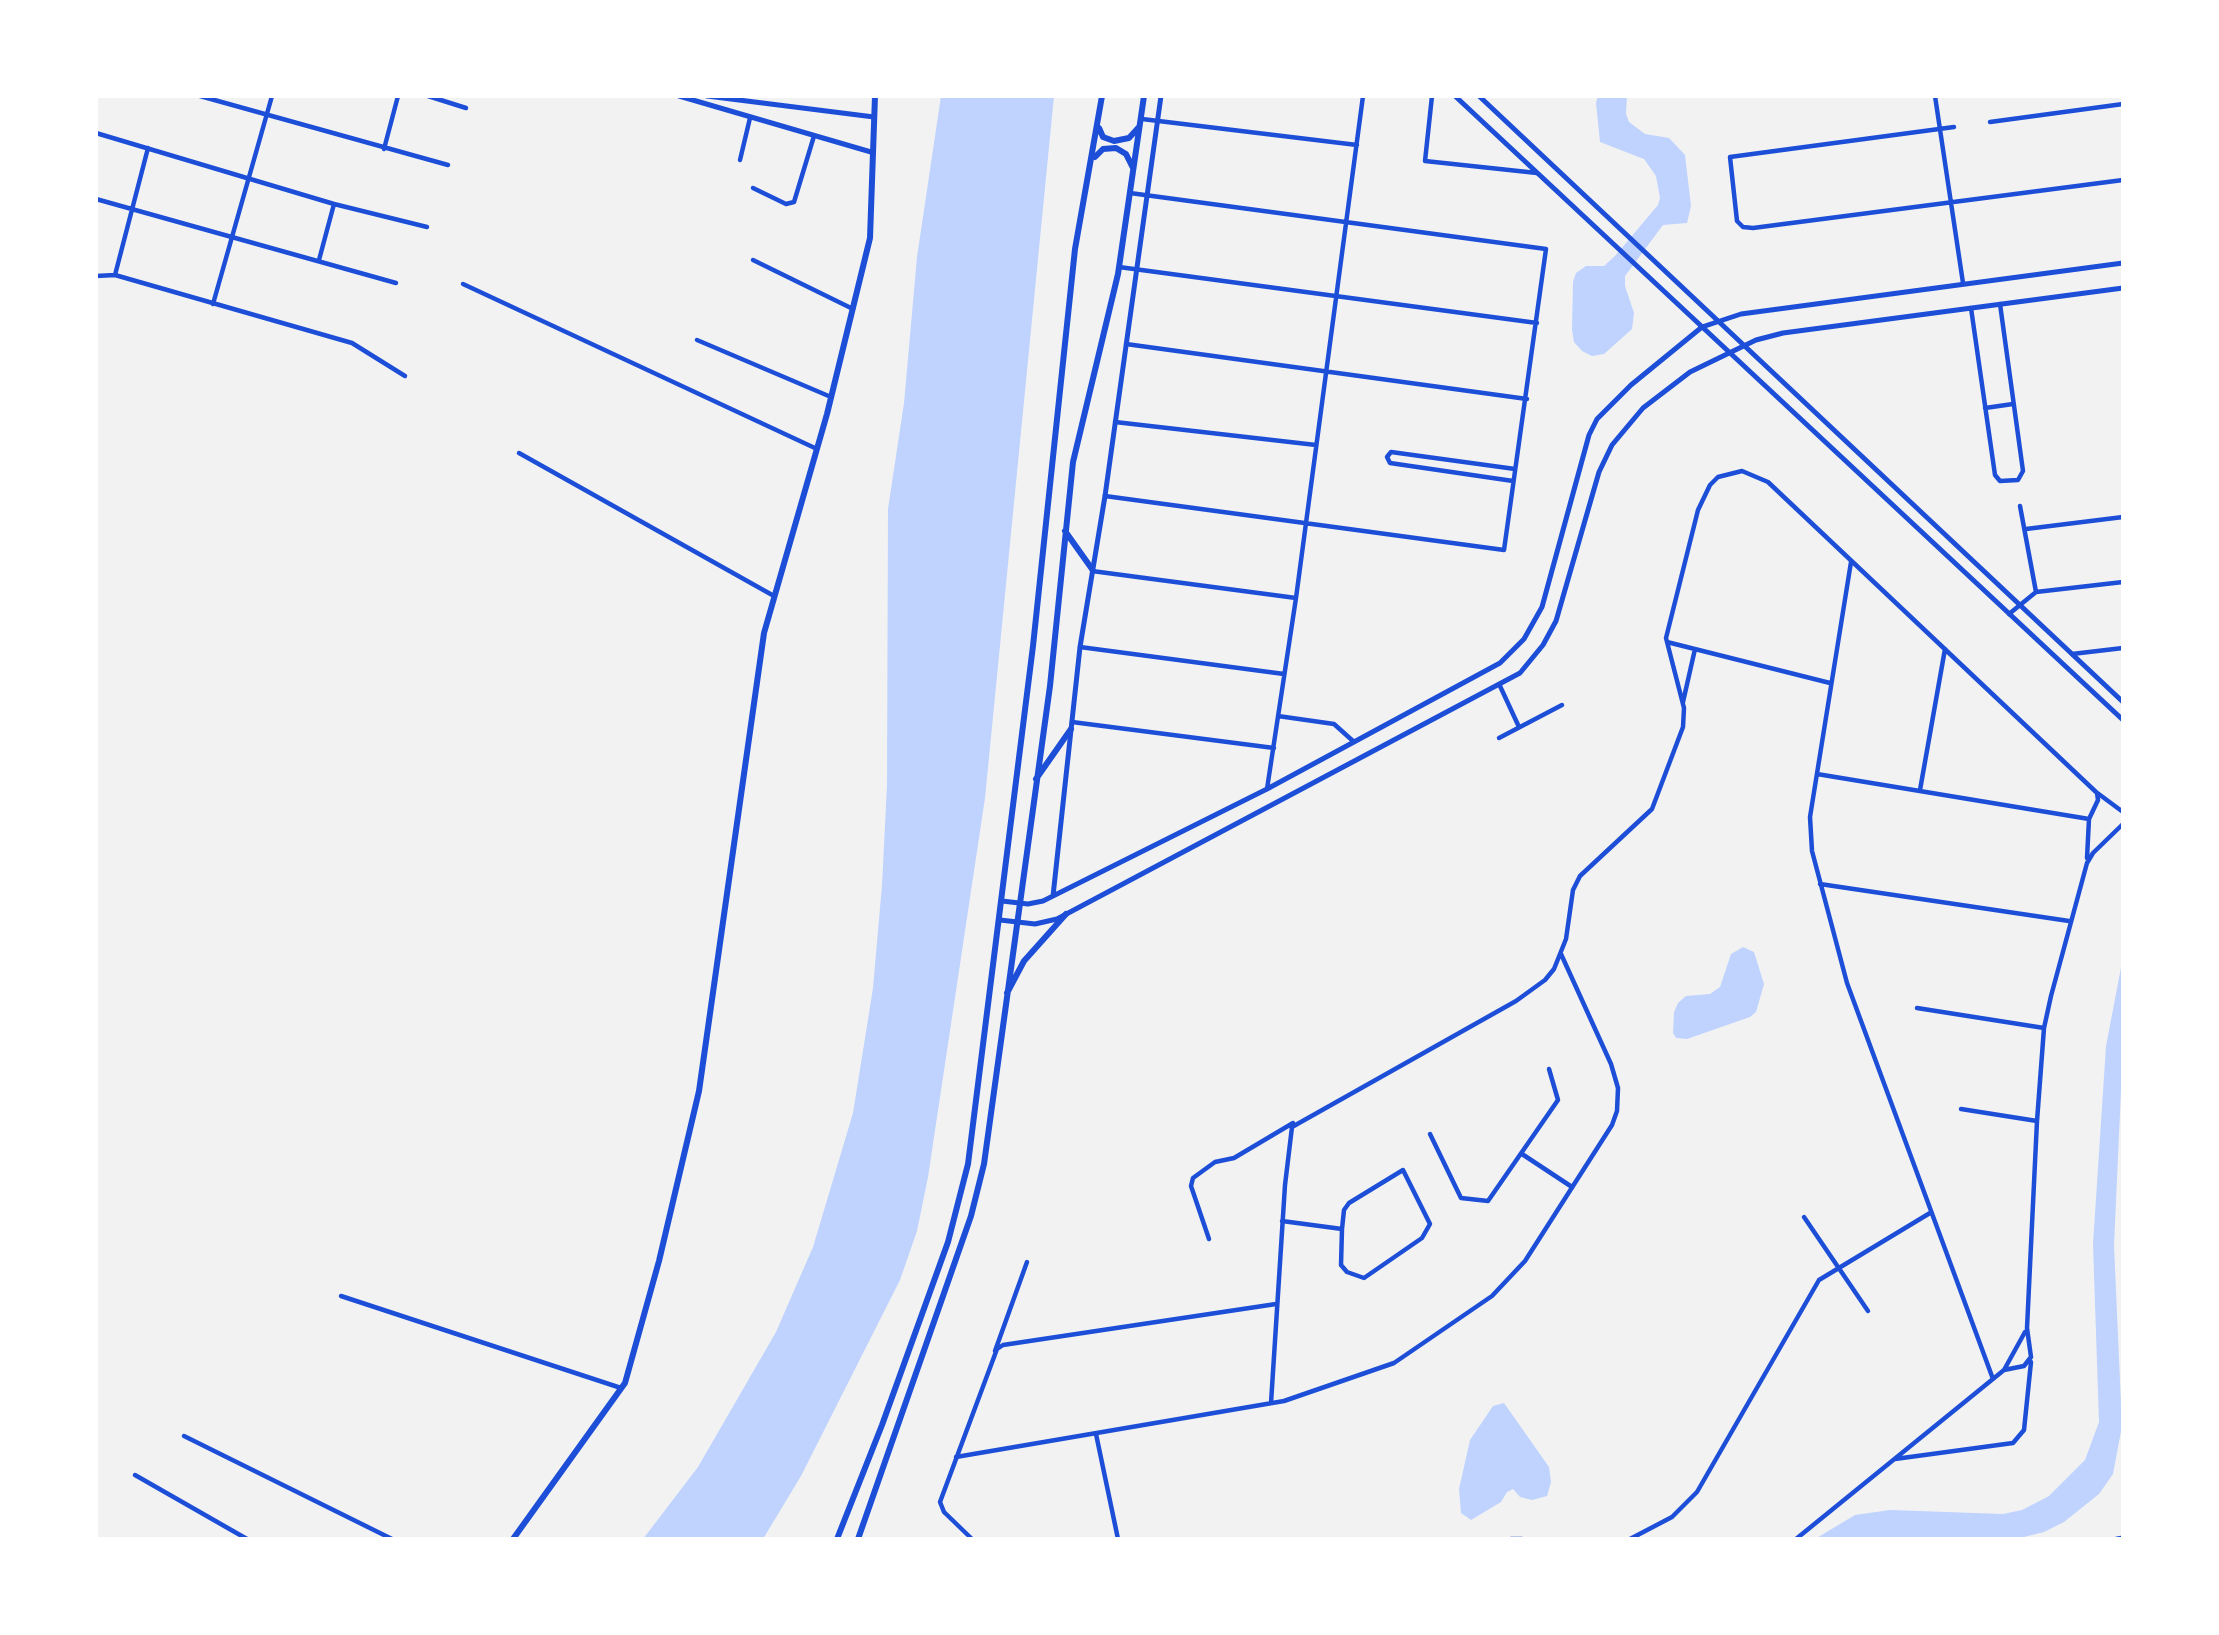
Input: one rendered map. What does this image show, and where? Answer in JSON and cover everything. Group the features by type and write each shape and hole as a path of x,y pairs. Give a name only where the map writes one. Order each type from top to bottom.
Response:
{"main road":[{"path":"513,1539 621,1388 659,1261 699,1091 764,633 831,397 870,239 875,96"},
{"path":"839,1539 957,1216 968,1164 1000,920 1075,249 1093,162 1102,96"},
{"path":"858,1539 979,1190 1050,687 1073,463 1119,267 1144,96"},
{"path":"1099,126 1103,137 1114,141 1129,138 1141,121"},
{"path":"1093,162 1099,152 1116,148 1130,158 1134,169"},
{"path":"1065,531 1092,570"},
{"path":"1035,780 1072,725"},
{"path":"1004,998 1024,961 1066,914"}],"street":[{"path":"200,96 449,165"},
{"path":"213,304 272,96"},
{"path":"384,149 398,96"},
{"path":"428,96 466,108"},
{"path":"679,96 872,152"},
{"path":"707,96 874,117"},
{"path":"1053,896 1080,647 1105,496 1161,96"},
{"path":"1267,789 1307,522 1363,96"},
{"path":"1432,96 1425,161 1537,173"},
{"path":"1455,96 2123,720"},
{"path":"1479,96 2123,702"},
{"path":"1935,96 1963,283"},
{"path":"1990,122 2123,104"},
{"path":"740,160 750,118"},
{"path":"1141,121 1159,120 1357,145"},
{"path":"1954,127 1730,157 1737,221 1744,227 1753,228 2123,180"},
{"path":"96,133 334,204 427,227"},
{"path":"753,188 786,204 793,202 814,136"},
{"path":"115,275 148,148"},
{"path":"1105,496 1504,550 1546,249 1130,193"},
{"path":"96,199 396,283"},
{"path":"318,260 334,204"},
{"path":"753,260 853,309"},
{"path":"1002,901 1034,904 1053,896 1267,789 1490,669 1517,648 1536,619 1546,594 1589,435 1597,419 1631,385 1702,327 1741,314 2123,263"},
{"path":"1119,267 1537,323"},
{"path":"97,275 115,275 352,343 405,376"},
{"path":"463,284 817,449"},
{"path":"1000,920 1046,923 1066,914 1500,686 1520,673 1551,632 1599,472 1612,445 1643,408 1673,383 1743,346 1783,333 2123,288"},
{"path":"1971,308 1997,479 2018,480 2023,471 2000,304"},
{"path":"697,340 831,397"},
{"path":"1126,344 1527,399"},
{"path":"1986,408 2013,404"},
{"path":"1115,422 1316,445"},
{"path":"1513,481 1393,464 1388,462 1387,457 1391,452 1515,469"},
{"path":"519,453 775,597"},
{"path":"1683,703 1667,642 1698,510 1710,485 1721,475 1742,471 1766,480 2096,792 2123,812"},
{"path":"2020,506 2036,592"},
{"path":"2026,528 2123,517"},
{"path":"1851,561 1810,824 1820,884 1847,983 1993,1379"},
{"path":"1092,570 1296,598"},
{"path":"2009,614 2036,592 2123,582"},
{"path":"1667,642 1830,683"},
{"path":"1080,647 1284,674"},
{"path":"2072,654 2123,648"},
{"path":"1209,1239 1191,1186 1193,1178 1215,1162 1234,1158 1273,1132 1297,1122 1516,1001 1545,980 1561,954 1569,929 1573,890 1580,876 1655,804 1683,727 1683,703 1695,649"},
{"path":"1920,790 1945,649"},
{"path":"1500,686 1519,727"},
{"path":"1499,738 1562,705"},
{"path":"1278,716 1334,724 1353,741"},
{"path":"1072,725 1274,748"},
{"path":"1817,774 2089,820"},
{"path":"2085,869 2089,820 2098,800 2096,792"},
{"path":"1895,1459 2013,1443 2024,1430 2031,1357 2027,1328 2044,1027 2085,869 2093,853 2123,824"},
{"path":"1820,884 2070,921"},
{"path":"956,1457 1270,1403 1394,1363 1485,1302 1525,1261 1612,1125 1619,1096 1611,1063 1561,954"},
{"path":"1917,1008 2044,1027"},
{"path":"1430,1134 1459,1195 1464,1200 1488,1201 1558,1100 1549,1069"},
{"path":"1961,1109 2037,1121"},
{"path":"1270,1403 1282,1222 1291,1131 1297,1122"},
{"path":"1522,1154 1572,1187"},
{"path":"1403,1170 1430,1224 1422,1238 1364,1278 1348,1272 1341,1265 1342,1228 1344,1210 1349,1203 1403,1170"},
{"path":"1630,1539 1672,1517 1692,1499 1815,1285 1839,1267 1930,1213"},
{"path":"1804,1217 1868,1311"},
{"path":"1282,1222 1342,1228"},
{"path":"972,1539 941,1507 941,1498 1027,1262"},
{"path":"341,1296 621,1388"},
{"path":"993,1354 1003,1345 1276,1304"},
{"path":"1796,1539 2004,1370 2027,1328"},
{"path":"2004,1370 2024,1366 2031,1357"},
{"path":"1096,1434 1118,1539"},
{"path":"184,1436 392,1539"},
{"path":"135,1475 247,1539"},
{"path":"2117,1539 2123,1538"},
{"path":"1511,1539 1522,1539"}],"water":[{"path":"941,96 1054,96 985,798 928,1177 917,1231 900,1280 801,1476 763,1539 643,1539 698,1467 776,1332 813,1247 853,1113 873,988 882,885 887,785 888,509 904,403 917,257"},
{"path":"1598,96 1627,96 1626,114 1629,122 1645,134 1669,138 1685,155 1691,206 1687,223 1663,225 1625,276 1625,286 1634,313 1632,329 1604,354 1592,356 1582,351 1574,342 1573,282 1576,273 1586,266 1604,266 1658,205 1660,198 1656,176 1644,159 1600,142 1596,103"},
{"path":"1743,947 1754,952 1764,984 1756,1012 1750,1017 1687,1039 1676,1038 1673,1033 1674,1012 1678,1003 1686,996 1710,994 1720,987 1731,954"},
{"path":"2123,957 2123,1047 2114,1245 2122,1426 2113,1474 2099,1494 2064,1522 2044,1532 2020,1538 1815,1539 1855,1515 1890,1510 2003,1514 2022,1510 2049,1496 2085,1460 2099,1422 2093,1244 2106,1046"},
{"path":"1504,1403 1549,1467 1551,1482 1547,1496 1532,1500 1520,1497 1513,1489 1507,1492 1501,1502 1471,1520 1461,1513 1459,1489 1470,1440 1493,1406"}]}
